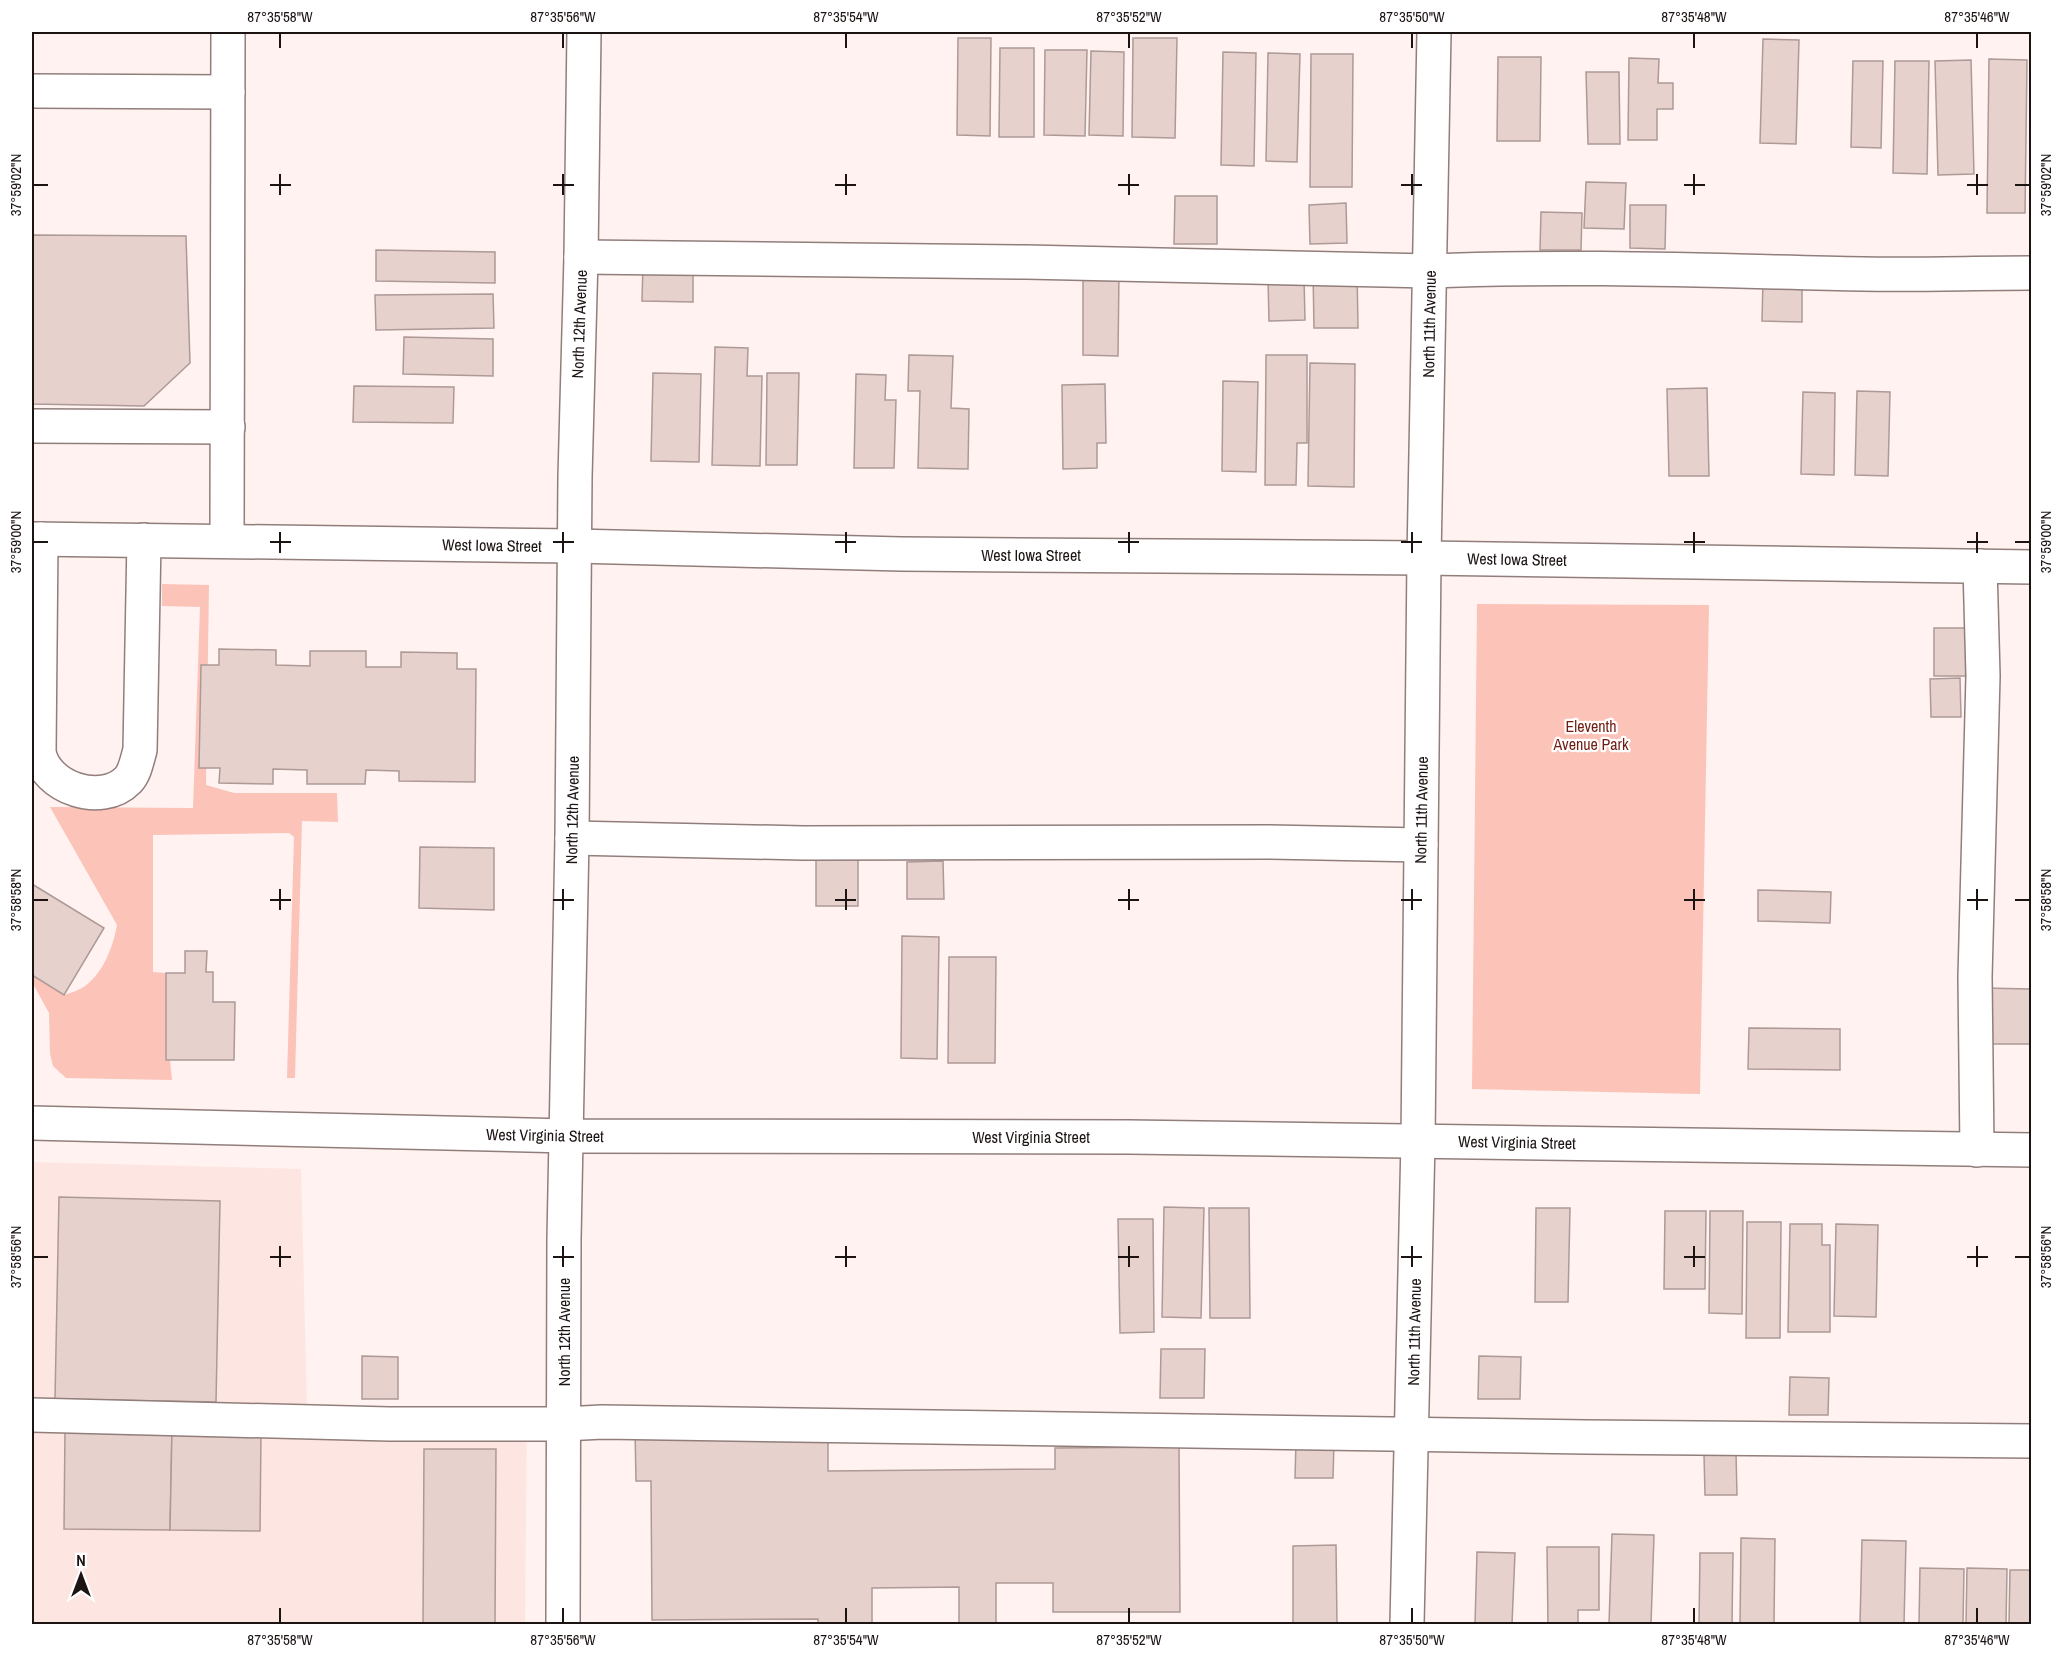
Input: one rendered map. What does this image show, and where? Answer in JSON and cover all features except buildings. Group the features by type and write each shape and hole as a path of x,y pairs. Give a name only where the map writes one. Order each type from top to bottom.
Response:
{"street":[{"path":"227,541 228,32"},
{"name":"North 12th Avenue","path":"563,1624 564,1239 584,32"},
{"name":"North 11th Avenue","path":"1407,1624 1418,1141 1424,558 1434,32"},
{"path":"32,92 228,92"},
{"path":"581,257 1026,262 1430,271 1474,269 1720,270 1864,274 2031,273"},
{"path":"32,426 228,427"},
{"path":"36,539 41,764 49,775 65,786 87,793 110,791 128,780 140,750 144,540"},
{"name":"West Iowa Street","path":"36,539 575,546 901,554 1424,558 2031,567"},
{"path":"1977,1150 1975,977 1983,676 1980,566"},
{"path":"572,838 803,843 1269,842 1421,845"},
{"name":"West Virginia Street","path":"32,1123 567,1136 1105,1137 2031,1150"},
{"path":"32,1415 377,1424 602,1422 1586,1437 2031,1441"}],"shaded area":[{"path":"32,1162 301,1169 307,1406 527,1408 525,1624 32,1624"}],"green space":[{"path":"162,584 209,585 206,785 234,793 337,793 338,822 302,821 295,1078 287,1078 294,837 289,833 153,835 153,972 166,973 166,1059 170,1060 172,1080 66,1078 53,1066 50,1054 49,1013 32,982 32,975 64,995 82,988 96,976 106,960 117,925 50,807 193,808 200,607 162,606"},
{"name":"Eleventh Avenue Park","path":"1477,604 1709,605 1700,1094 1472,1089"}]}
